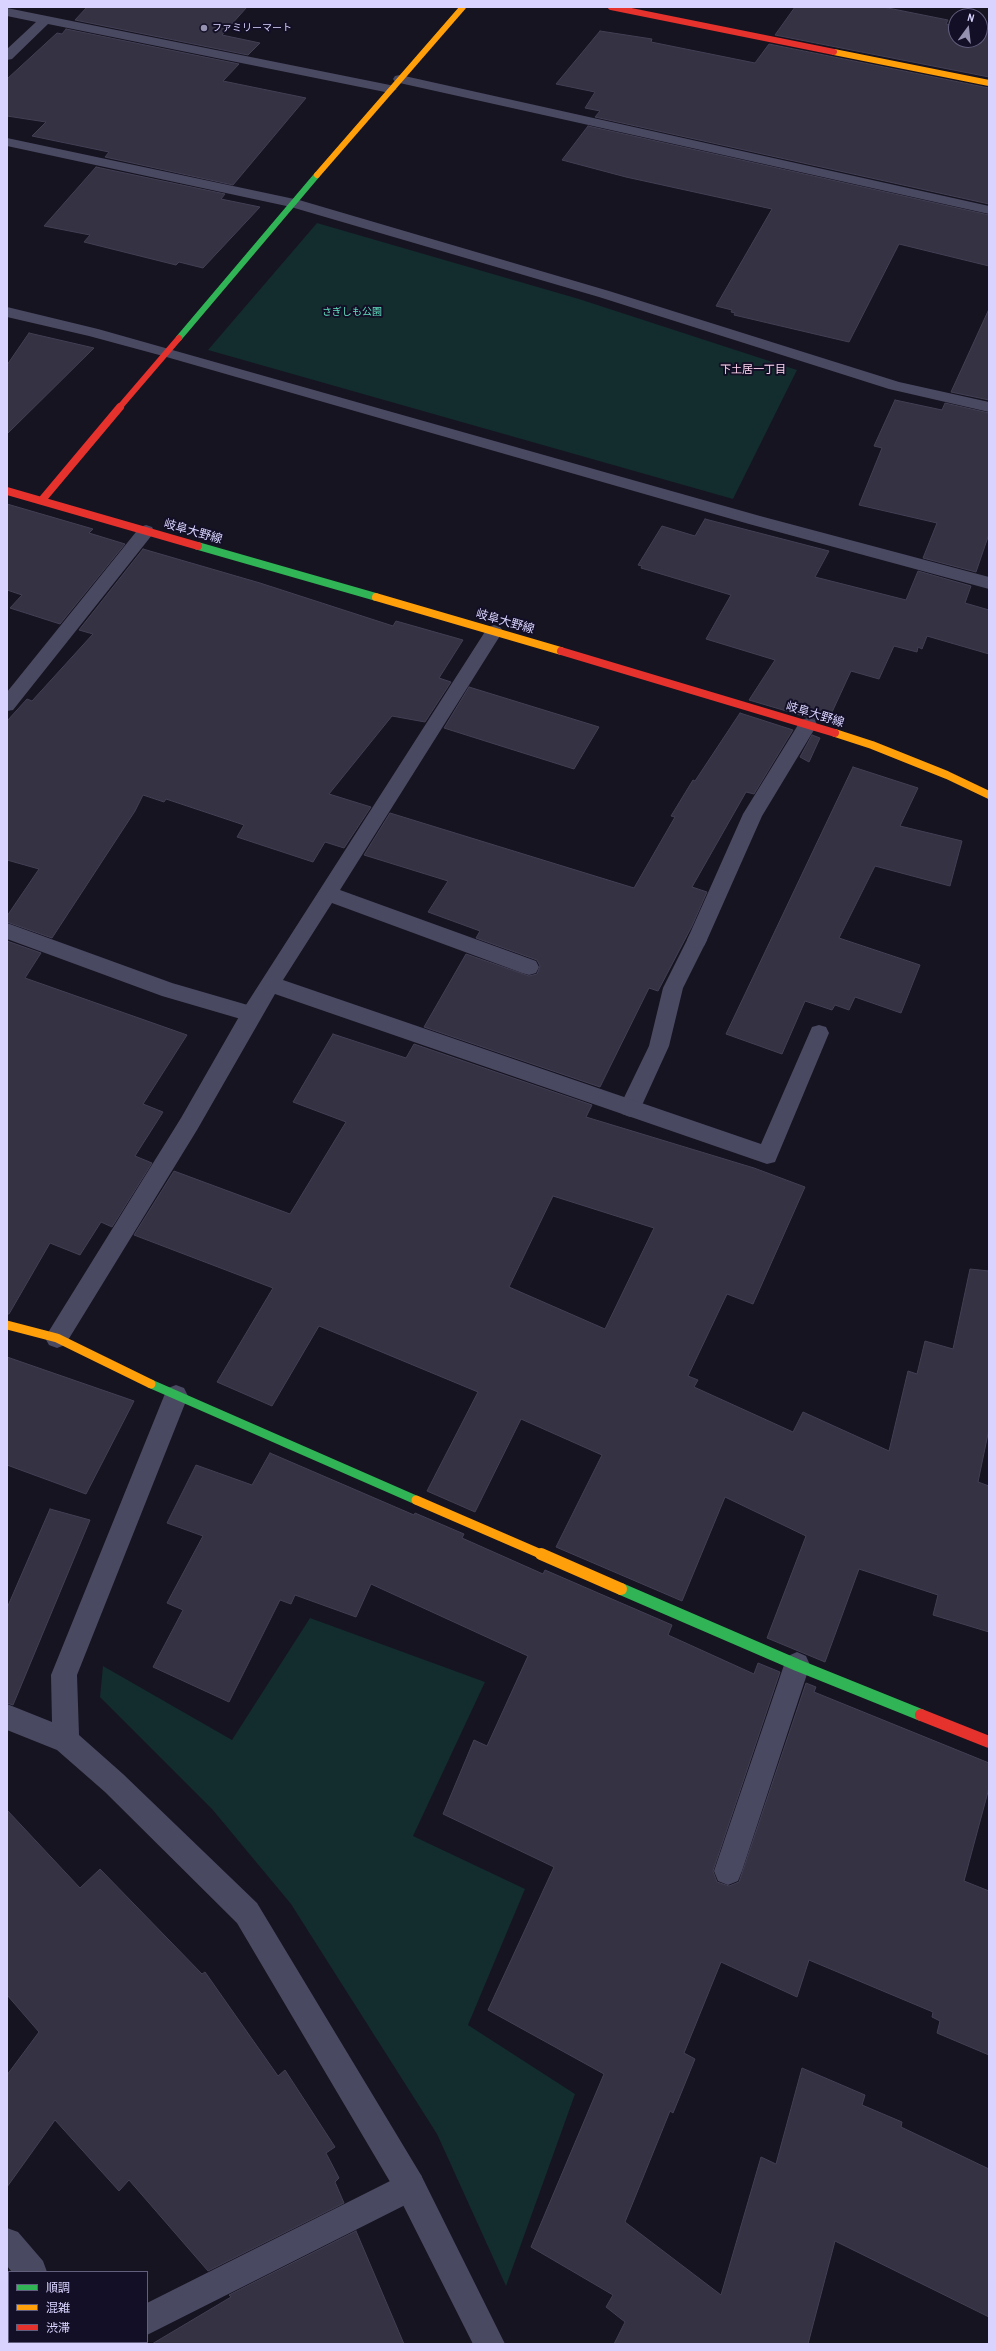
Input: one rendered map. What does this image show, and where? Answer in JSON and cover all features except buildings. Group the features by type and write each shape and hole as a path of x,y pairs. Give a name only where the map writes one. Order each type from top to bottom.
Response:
{"street":[{"path":"42,500 390,89 463,7"},
{"path":"611,7 989,83"},
{"path":"7,12 390,89"},
{"path":"7,56 45,20"},
{"path":"400,78 989,210"},
{"path":"7,142 294,203 604,294 896,386 989,407"},
{"path":"7,312 93,332 755,520 989,583"},
{"name":"岐阜大野線","path":"7,491 494,631 808,725 872,745 947,775 989,795"},
{"path":"7,705 146,531"},
{"path":"57,1338 189,1124 251,1014 494,631"},
{"path":"630,1108 659,1046 673,988 697,940 754,814 808,725"},
{"path":"327,894 529,967"},
{"path":"7,930 169,990 251,1014"},
{"path":"270,984 767,1155 819,1033"},
{"path":"7,1325 57,1338 176,1396 797,1665 989,1742"},
{"path":"66,1741 64,1675 176,1396"},
{"path":"728,1871 797,1665"},
{"path":"7,1717 66,1741 114,1782 247,1913 410,2186 489,2344"},
{"path":"148,2319 410,2186"},
{"path":"7,2243 31,2271"}],"green space":[{"name":"さぎしも公園","path":"317,223 579,299 797,370 733,499 208,350"},
{"path":"310,1618 485,1682 413,1836 525,1889 468,2025 575,2094 506,2286 437,2134 291,1904 212,1809 100,1697 103,1666 232,1740"}],"traffic: fast":[{"path":"179,338 317,175"},
{"path":"198,546 376,597"},
{"path":"151,1384 416,1500"},
{"path":"621,1589 797,1665 921,1715"}],"traffic: slow":[{"path":"317,175 463,7"},
{"path":"834,52 989,83"},
{"path":"376,597 561,651"},
{"path":"835,733 872,745 947,775 989,795"},
{"path":"7,1325 57,1338 151,1384"},
{"path":"416,1500 621,1589"}],"traffic: jam":[{"path":"611,7 834,52"},
{"path":"42,500 179,338"},
{"path":"7,491 198,546"},
{"path":"561,651 835,733"},
{"path":"921,1715 989,1742"}],"place":[{"name":"ファミリーマート","path":"204,28"}],"district":[{"name":"下土居一丁目","path":"753,370"}]}
